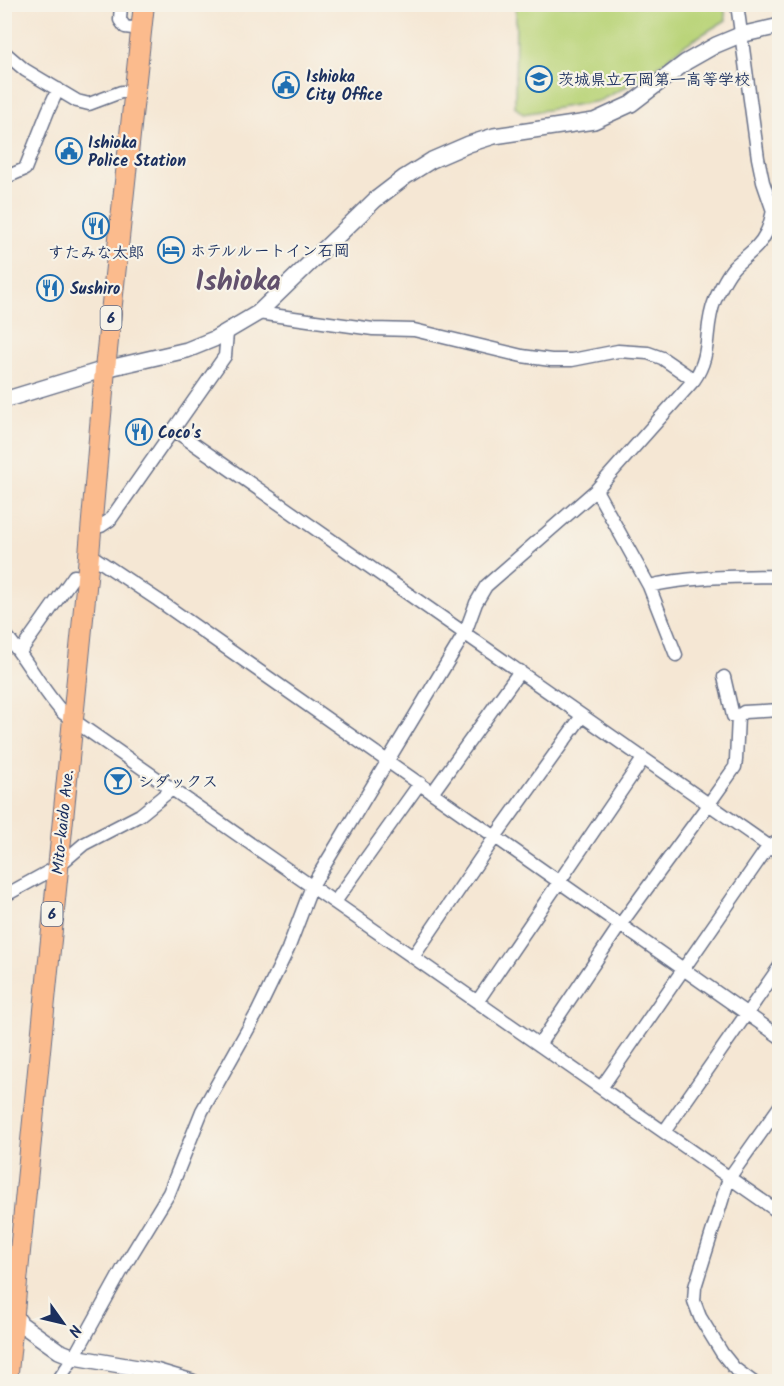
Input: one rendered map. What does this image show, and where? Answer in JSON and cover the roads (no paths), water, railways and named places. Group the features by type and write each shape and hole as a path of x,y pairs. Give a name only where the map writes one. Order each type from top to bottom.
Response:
{"highway":[{"name":"6","path":"105,369 144,4"},
{"name":"Mito-kaido Ave.","path":"8,1382 9,1310 73,719 105,369"}],"street":[{"path":"121,4 120,20 125,27 141,29"},
{"path":"57,1382 74,1357 122,1270 169,1192 202,1111 257,1013 292,940 312,886 465,633 476,603 486,586 596,490 694,380 705,358 710,315 721,287 734,268 760,244 778,215 763,182 758,158 737,4"},
{"path":"4,400 105,369 187,350 227,333 258,313 375,200 432,160 494,136 594,122 631,104 686,62 716,45 740,35 780,26"},
{"path":"4,52 25,70 77,101 89,104 121,92 135,92"},
{"path":"4,178 25,169 58,89"},
{"path":"258,313 373,329 414,330 522,356 551,360 572,360 618,351 648,353 662,358 694,380"},
{"path":"92,528 101,526 110,520 174,430 225,356 227,333"},
{"path":"174,430 780,854"},
{"path":"596,490 649,586 676,655"},
{"path":"89,554 388,760 780,1037"},
{"path":"20,652 74,576 87,578"},
{"path":"649,586 708,577 780,576"},
{"path":"4,633 20,652 52,701 73,719 780,1213"},
{"path":"433,792 520,671"},
{"path":"724,677 733,716 738,717"},
{"path":"539,1045 620,925 735,767 738,717 744,712 780,710"},
{"path":"413,957 582,716"},
{"path":"477,1002 644,759"},
{"path":"335,902 420,783"},
{"path":"4,896 57,867 84,844 140,815 172,789"},
{"path":"601,1088 768,847 780,840"},
{"path":"664,1132 780,966"},
{"path":"753,1382 734,1368 700,1317 694,1301 695,1287 729,1178 780,1106"},
{"path":"9,1310 21,1324 40,1338 59,1351 74,1357 155,1371 192,1382"}],"place":[{"name":"茨城県立石岡第一高等学校","path":"539,79"},
{"name":"Ishioka City Office","path":"286,85"},
{"name":"Ishioka Police Station","path":"69,151"},
{"name":"すたみな太郎","path":"96,226"},
{"name":"ホテルルートイン石岡","path":"171,250"},
{"name":"Sushiro","path":"50,288"},
{"name":"Coco's","path":"139,432"},
{"name":"シダックス","path":"118,781"}],"district":[{"name":"Ishioka","path":"238,280"}]}
